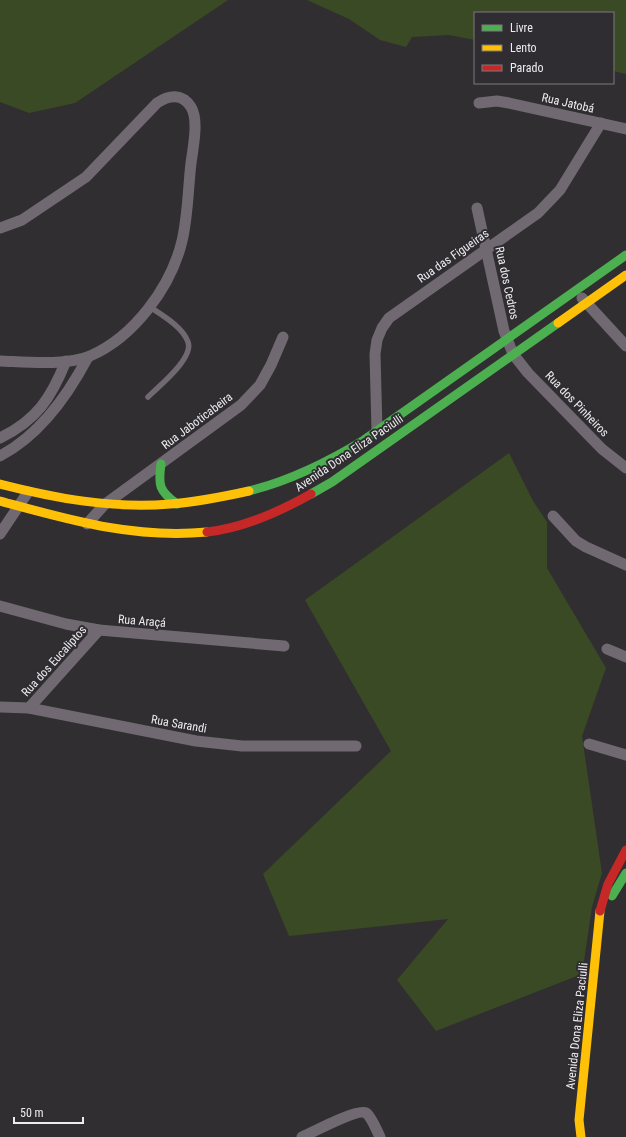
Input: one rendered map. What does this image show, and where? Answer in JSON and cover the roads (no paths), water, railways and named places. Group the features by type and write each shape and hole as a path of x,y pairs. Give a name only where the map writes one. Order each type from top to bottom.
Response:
{"street":[{"path":"0,228 22,220 86,177 157,103 172,96 185,100 191,107 194,116 194,128 182,241 164,286 150,306 118,339 88,357 51,362 0,361"},
{"name":"Rua Jatobá","path":"479,104 498,101 626,129"},
{"name":"Rua das Figueiras","path":"377,431 375,354 377,340 382,328 389,318 538,213 560,190 601,124"},
{"name":"Rua dos Cedros","path":"477,208 506,340 513,354"},
{"name":"Avenida Dona Eliza Paciulli","path":"0,484 66,500 104,505 127,506 177,504 230,496 285,480 331,459 377,431 626,255"},
{"name":"Avenida Dona Eliza Paciulli","path":"0,501 87,524 133,532 186,534 224,529 264,517 309,496 332,482 626,275"},
{"path":"577,291 626,346"},
{"name":"Rua Jaboticabeira","path":"87,524 104,505 241,405 260,385 271,365 283,337"},
{"name":"Rua dos Pinheiros","path":"513,354 528,373 602,448 626,468"},
{"path":"0,456 14,448 43,423 78,376 88,357"},
{"path":"0,438 20,428 34,416 47,400 57,383 66,361"},
{"path":"161,464 159,476 161,489 164,494 177,504"},
{"path":"0,534 28,492"},
{"path":"553,516 576,541 626,565"},
{"name":"Rua Araçá","path":"0,606 66,624 99,630 284,646"},
{"name":"Rua dos Eucaliptos","path":"29,708 99,630"},
{"path":"607,649 626,657"},
{"name":"Rua Sarandi","path":"0,707 29,708 196,742 242,746 356,746"},
{"path":"589,744 626,755"},
{"name":"Avenida Dona Eliza Paciulli","path":"580,1137 581,1101 602,900 614,870 626,850"},
{"name":"Avenida Dona Eliza Paciulli","path":"600,918 626,873"},
{"path":"302,1137 353,1113 362,1111 369,1116 380,1137"}],"lane":[{"path":"148,397 183,361 188,354 189,348 188,342 174,323 150,306"}]}
